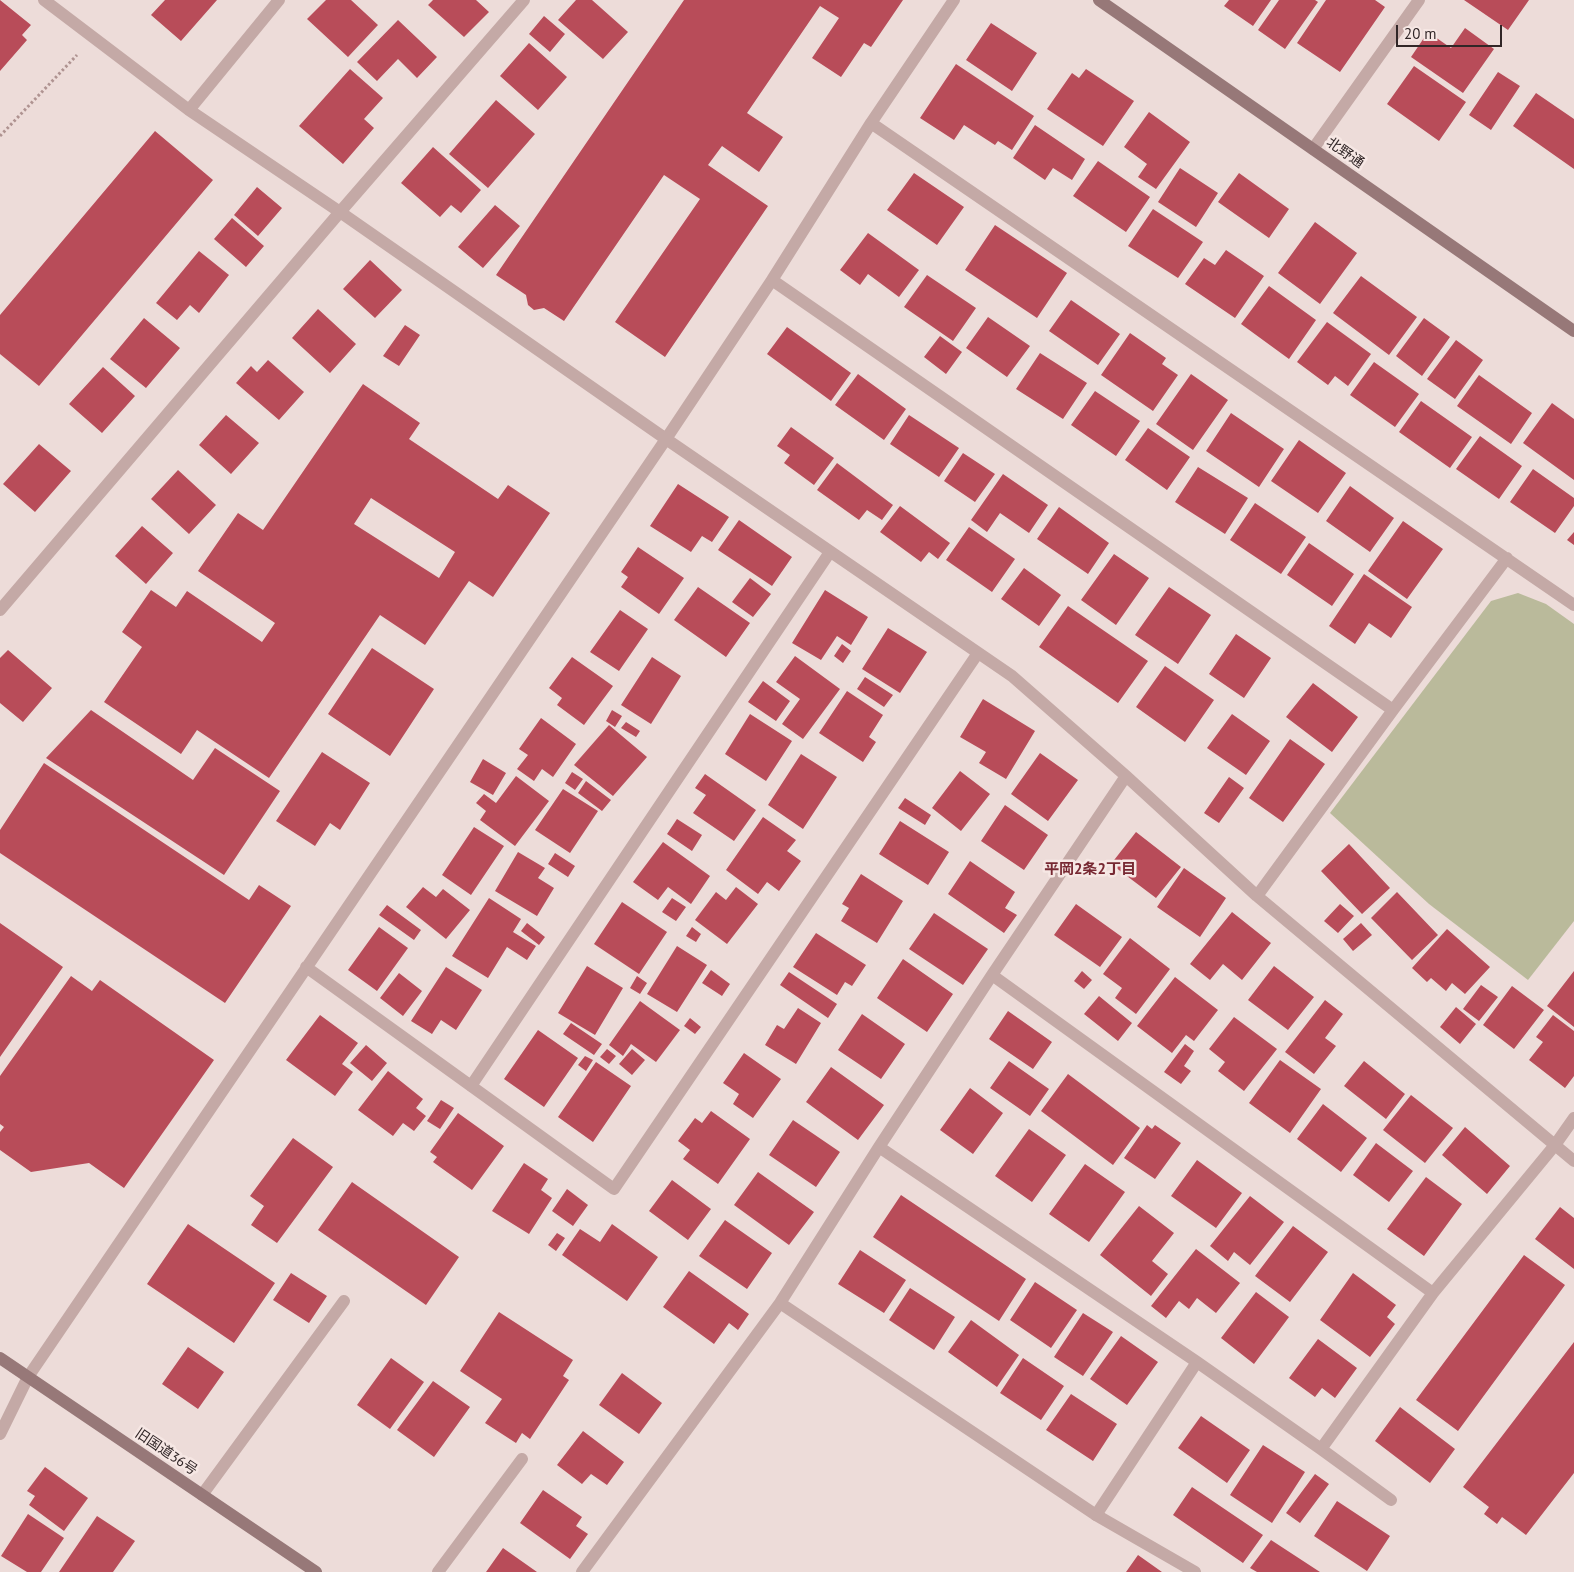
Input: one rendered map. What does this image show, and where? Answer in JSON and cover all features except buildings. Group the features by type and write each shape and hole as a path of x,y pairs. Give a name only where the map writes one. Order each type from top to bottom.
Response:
{"street":[{"path":"44,0 189,110 340,212 666,440 1012,676 1126,776 1257,896 1574,1161"},
{"path":"189,110 279,0"},
{"path":"0,610 524,0"},
{"path":"0,1434 28,1377 666,440 772,280 871,124 954,0"},
{"name":"北野通","path":"1099,0 1574,331"},
{"path":"1314,149 1419,0"},
{"path":"871,124 1574,605"},
{"path":"772,280 1393,710"},
{"path":"471,1086 830,552"},
{"path":"1257,896 1507,558"},
{"path":"306,967 614,1189 978,653"},
{"path":"582,1572 780,1303 879,1147 1126,776"},
{"path":"992,975 1433,1293"},
{"path":"1321,1449 1433,1293 1555,1146 1574,1118"},
{"path":"879,1147 1197,1362 1391,1500"},
{"path":"202,1495 344,1301"},
{"path":"780,1303 1096,1515 1195,1572"},
{"name":"旧国道36号","path":"0,1358 316,1572"},
{"path":"1096,1515 1197,1362"},
{"path":"438,1572 522,1460"}],"path":[{"path":"0,136 93,38"}],"green space":[{"path":"1518,593 1546,604 1574,624 1574,921 1528,980 1429,904 1330,813 1491,601"}],"district":[{"name":"平岡2条2丁目","path":"1090,870"}]}
